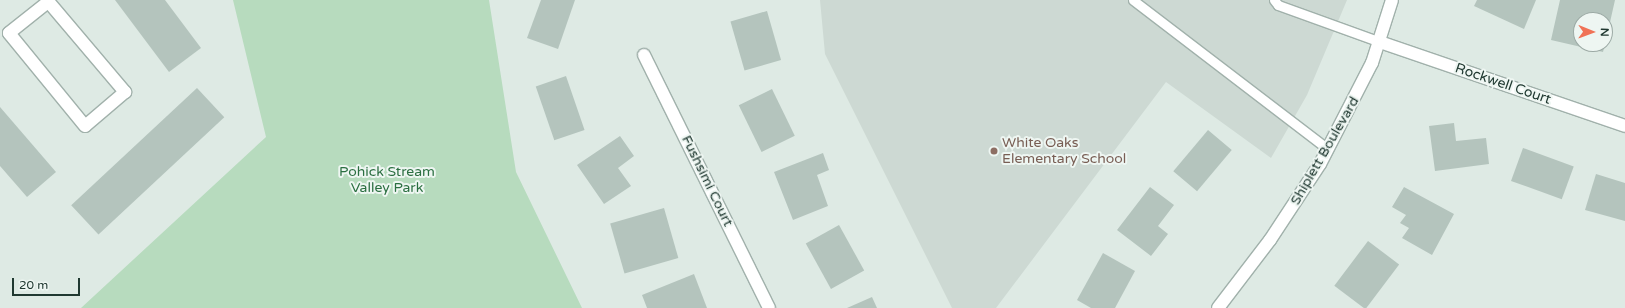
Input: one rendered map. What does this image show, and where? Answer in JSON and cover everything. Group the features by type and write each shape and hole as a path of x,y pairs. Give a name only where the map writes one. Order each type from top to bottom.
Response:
{"street":[{"name":"Shiplett Boulevard","path":"1218,308 1300,196 1328,149 1369,70 1380,42 1392,0"},
{"path":"47,1 125,92 85,126 9,33 47,1"},
{"name":"Rockwell Court","path":"1380,42 1625,126"},
{"name":"Fushsimi Court","path":"644,55 769,308"}],"lane":[{"path":"1133,0 1328,149"},
{"path":"1274,0 1278,5 1380,42"}],"shaded area":[{"name":"White Oaks Elementary School","path":"820,0 1347,0 1307,95 1271,158 1166,82 996,308 952,308 825,54"}],"green space":[{"name":"Pohick Stream Valley Park","path":"233,0 489,0 516,172 582,308 81,308 266,137"}],"building":[{"path":"115,0 165,0 201,48 169,72"},
{"path":"541,0 575,0 558,49 527,38"},
{"path":"1477,0 1536,0 1524,29 1474,6"},
{"path":"1560,0 1615,0 1612,12 1573,12 1573,45 1551,40"},
{"path":"767,11 781,60 745,70 730,21"},
{"path":"566,76 585,130 554,140 536,86"},
{"path":"197,88 224,117 98,235 71,205"},
{"path":"772,89 795,136 762,152 739,105"},
{"path":"0,107 56,172 27,197 0,166"},
{"path":"1454,123 1456,141 1486,138 1489,164 1435,171 1429,126"},
{"path":"1208,130 1232,150 1197,191 1173,171"},
{"path":"620,136 634,156 618,168 631,186 604,204 577,165"},
{"path":"1523,148 1574,166 1562,199 1511,181"},
{"path":"823,153 829,170 817,175 828,206 793,220 774,172"},
{"path":"1596,174 1625,183 1625,221 1585,210"},
{"path":"1150,187 1174,205 1158,226 1168,234 1151,256 1117,230"},
{"path":"1404,187 1454,214 1432,255 1402,238 1409,228 1400,223 1406,215 1392,207"},
{"path":"664,208 678,258 625,273 610,223"},
{"path":"839,225 864,270 831,289 806,243"},
{"path":"1368,241 1399,264 1366,308 1364,308 1334,286"},
{"path":"1103,253 1135,271 1115,308 1091,308 1077,300"},
{"path":"694,274 707,308 647,308 642,295"},
{"path":"872,297 877,308 847,308"}],"place":[{"name":"White Oaks Elementary School","path":"994,151"}]}
